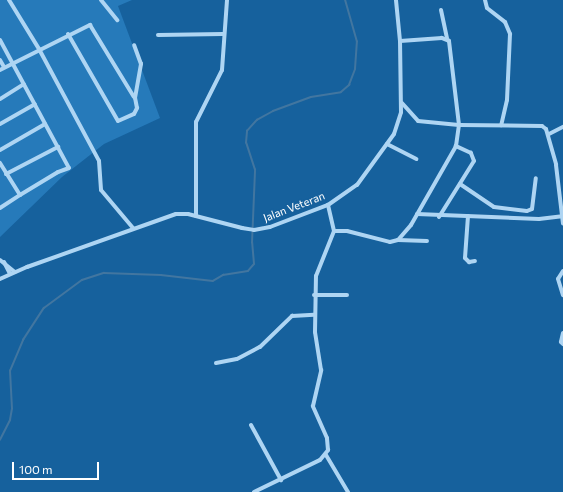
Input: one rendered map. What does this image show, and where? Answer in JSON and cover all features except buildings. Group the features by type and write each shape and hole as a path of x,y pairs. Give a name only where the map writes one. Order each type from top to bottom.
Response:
{"street":[{"path":"9,0 39,48 99,161 101,190 133,228"},
{"path":"101,0 117,20"},
{"path":"196,216 196,122 222,70 223,34 227,0"},
{"name":"Jalan Veteran","path":"0,279 133,228 176,214 196,216 254,230 270,227 328,205 357,185 387,144 398,123 402,103 400,41 396,0"},
{"path":"485,0 487,8 504,22 510,34 507,100 501,125"},
{"path":"398,240 417,214 456,146 459,125 451,46 447,38 441,10"},
{"path":"0,70 39,48 68,34 87,25 93,26 135,98 137,108 134,114 120,121 116,120 68,34"},
{"path":"158,35 223,34"},
{"path":"400,41 447,38"},
{"path":"0,40 69,168 58,172 0,208"},
{"path":"134,45 141,64 135,98"},
{"path":"0,60 4,67"},
{"path":"0,99 24,84"},
{"path":"402,103 418,120 459,125 542,126 549,134 563,224"},
{"path":"0,124 35,104"},
{"path":"0,150 46,124"},
{"path":"549,134 563,127"},
{"path":"387,144 416,159"},
{"path":"439,217 473,164 474,158 456,146"},
{"path":"6,174 58,147"},
{"path":"0,163 20,195"},
{"path":"460,184 494,207 527,211 533,206 536,178"},
{"path":"328,205 334,232 318,266 314,295 314,315 321,370 313,406 327,438 326,455 348,492"},
{"path":"417,214 439,217 468,216 539,219 562,216"},
{"path":"468,216 465,258 468,262 475,261"},
{"path":"334,232 347,231 390,242 398,240 427,241"},
{"path":"2,261 15,272"},
{"path":"2,261 10,274"},
{"path":"563,271 558,278 563,295"},
{"path":"314,295 347,295"},
{"path":"216,363 237,359 260,347 292,316 314,315"},
{"path":"563,333 563,344"},
{"path":"251,425 280,480"},
{"path":"254,492 280,480 326,455"}],"shaded area":[{"path":"0,0 132,0 118,6 160,118 104,144 62,177 0,237"}],"waterway":[{"path":"0,440 10,420 12,409 10,371 23,340 44,308 82,280 104,273 161,275 213,281 223,275 248,271 254,264 252,243 255,170 246,143 247,131 257,120 273,111 311,97 341,92 349,85 355,69 357,42 345,0"}]}
